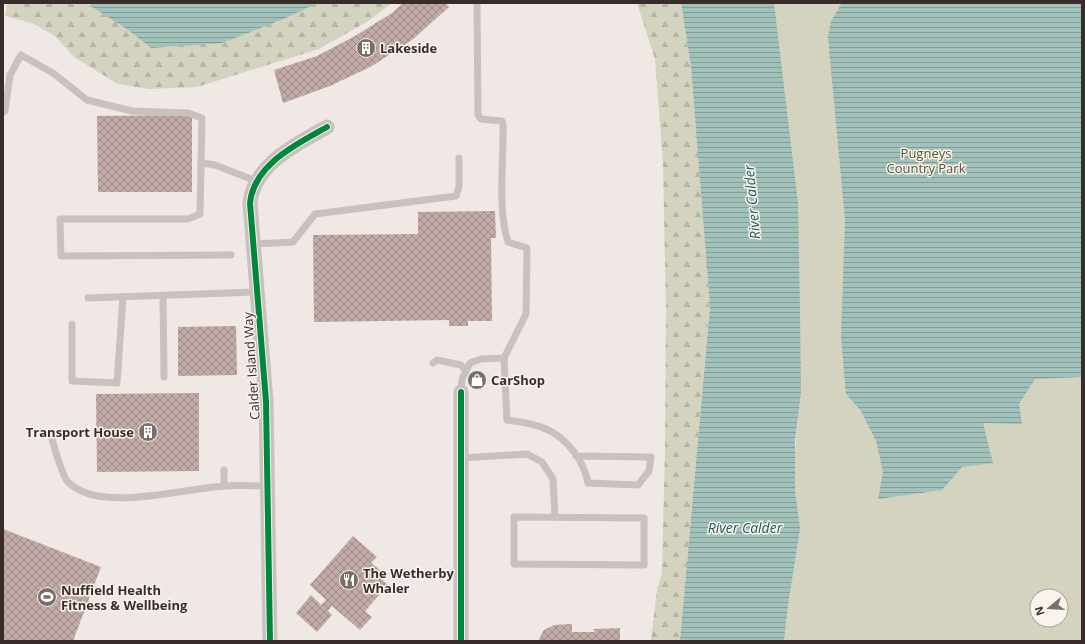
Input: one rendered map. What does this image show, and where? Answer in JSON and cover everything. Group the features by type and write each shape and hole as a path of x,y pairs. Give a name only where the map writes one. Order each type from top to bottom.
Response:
{"street":[{"name":"Calder Island Way","path":"270,641 266,401 252,244 250,203 251,192 256,181 279,157 300,142 327,127"},
{"path":"461,392 461,641"}],"lane":[{"path":"476,3 478,115 481,119 502,121 502,187 504,230 508,242 527,248 526,314 504,358 507,420 530,423 548,429 571,447 576,456 586,470 588,483 638,485 649,471 651,457 576,456"},
{"path":"3,112 5,111 10,75 21,55 53,73 87,100 132,111 188,114 202,118 200,214 188,219 60,219 61,256 231,255"},
{"path":"252,244 293,242 315,214 456,196 459,187 459,158"},
{"path":"201,163 215,166 256,181"},
{"path":"88,298 257,292"},
{"path":"163,296 164,377"},
{"path":"72,324 72,381 117,383 123,297"},
{"path":"461,392 462,379 470,363 481,359 504,358"},
{"path":"433,363 437,360 461,365 466,370"},
{"path":"50,433 66,481 83,493 108,499 224,486 268,486"},
{"path":"461,458 527,454 542,462 552,479 555,517"},
{"path":"224,470 224,486"},
{"path":"514,517 555,517 644,518 644,565 514,564 514,517"}],"green space":[{"path":"8,3 92,3 92,7 128,30 151,48 286,18 318,3 392,3 370,20 319,49 197,87 149,89 118,84 74,57 55,36 34,24 5,16"},
{"path":"637,3 681,3 691,67 710,303 680,641 651,641 657,589 662,573 666,309 663,164 655,59"},
{"name":"Pugneys Country Park","path":"749,3 1082,3 1082,641 780,641 799,404"}],"water":[{"path":"92,3 318,3 286,18 222,43 151,48 128,30 92,7"},
{"name":"River Calder","path":"681,3 774,3 798,203 800,310 801,392 795,442 795,490 800,529 784,641 680,641 710,306 691,67"},
{"path":"842,3 1082,3 1082,377 1035,379 1019,404 1022,424 983,423 993,463 962,467 942,490 878,499 883,472 876,441 861,411 846,394 841,337 845,220 828,37 831,21"}],"building":[{"name":"Lakeside","path":"403,3 445,3 449,7 412,40 372,66 330,86 283,103 274,70 317,56 355,36 392,13"},
{"path":"192,115 192,192 98,192 97,116"},
{"path":"495,211 496,238 491,238 492,321 468,321 468,326 449,326 449,320 314,322 313,235 418,234 418,212"},
{"path":"236,326 237,375 178,376 178,327"},
{"name":"Transport House","path":"199,393 199,471 97,472 96,394"},
{"name":"Nuffield Health Fitness & Wellbeing","path":"3,529 101,567 73,641 3,641"},
{"name":"The Wetherby Whaler","path":"353,536 377,557 371,563 381,571 377,575 388,585 365,611 372,617 360,630 332,606 328,611 332,615 317,632 296,613 311,595 321,605 326,600 310,585"},
{"path":"572,624 572,632 595,632 593,629 620,628 620,641 538,641 544,630 554,625"}],"cycle path":[{"path":"270,641 266,401 250,203 253,189 268,166 291,148 327,127"},
{"path":"461,392 461,641"}],"place":[{"name":"Lakeside","path":"366,48"},
{"name":"CarShop","path":"477,380"},
{"name":"Transport House","path":"148,432"},
{"name":"The Wetherby Whaler","path":"349,580"},
{"name":"Nuffield Health Fitness & Wellbeing","path":"47,597"}]}
